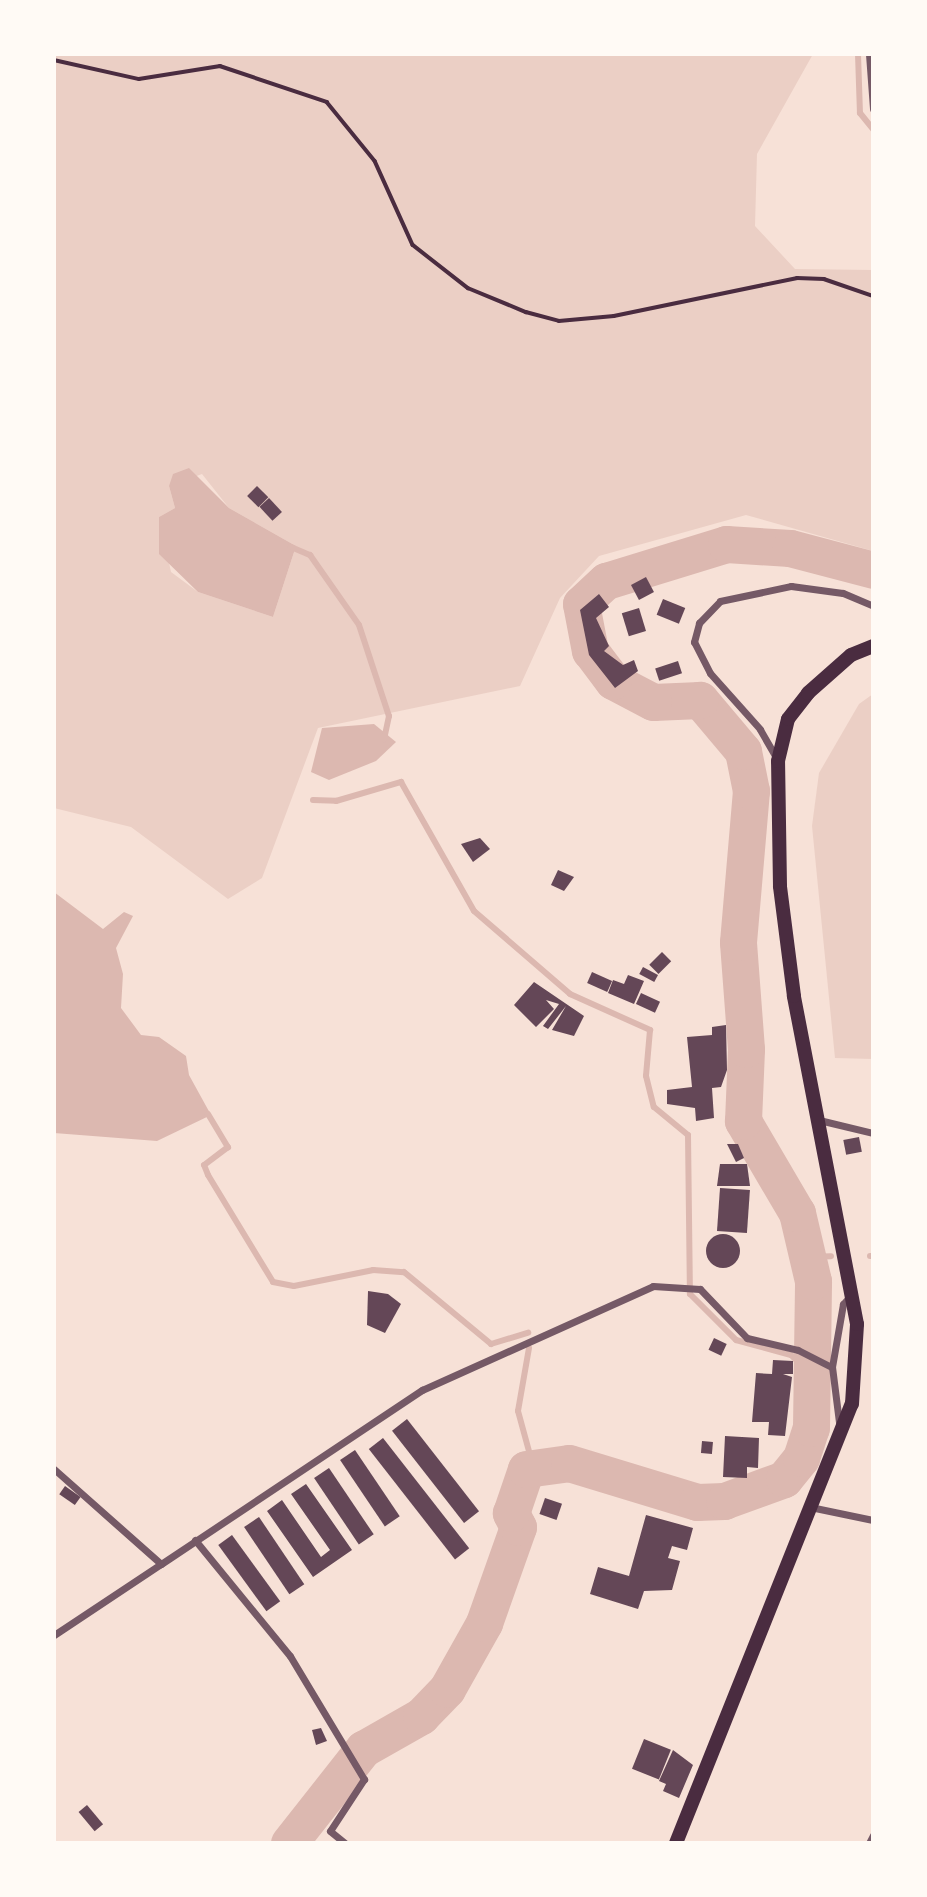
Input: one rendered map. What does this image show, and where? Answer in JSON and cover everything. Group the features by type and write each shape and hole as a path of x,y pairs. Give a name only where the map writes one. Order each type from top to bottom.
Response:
{"main road":[{"path":"676,1843 844,1435 858,1348 853,1294 819,1121 780,886 778,761 788,719 808,694 842,661 873,646"}],"street":[{"path":"869,54 873,109"},
{"path":"778,761 760,729 710,673 694,642 699,623 720,601 791,586 843,593 873,606"},
{"path":"819,1121 873,1133"},
{"path":"54,1635 195,1540 464,1368 653,1286 691,1288 747,1338 799,1350 832,1367"},
{"path":"844,1435 835,1423 832,1367 843,1304 853,1294"},
{"path":"54,1469 161,1564"},
{"path":"815,1508 873,1520"},
{"path":"195,1540 290,1656 364,1779 330,1831 345,1843"},
{"path":"869,1843 873,1835"}],"path":[{"path":"54,60 139,79 220,66 327,102 374,161 413,245 468,288 526,312 559,321 614,316 797,278 824,279 873,296"}],"shaded area":[{"path":"54,54 813,54 757,154 755,226 795,269 873,270 873,551 746,515 599,556 560,598 520,686 318,728 262,878 228,899 131,827 54,808","holes":["202,474 229,508 296,546 273,617 198,592 171,572 159,517 175,508 169,486"]},
{"path":"189,468 229,508 296,546 273,617 198,592 159,554 159,517 175,508 169,486 173,474"},
{"path":"873,694 873,1059 835,1058 812,826 819,773 859,704"},
{"path":"374,724 396,742 376,761 329,780 311,772 322,728"},
{"path":"54,892 103,929 124,912 133,916 116,948 123,974 121,1008 141,1035 159,1037 186,1056 189,1075 211,1115 157,1141 54,1133"}],"building":[{"path":"257,486 268,497 258,507 247,496"},
{"path":"269,498 282,512 272,521 259,507"},
{"path":"646,577 654,592 639,600 631,585"},
{"path":"599,594 609,607 596,618 609,646 604,651 623,665 634,660 638,671 615,688 589,655 580,610"},
{"path":"663,599 685,608 679,624 657,615"},
{"path":"639,608 646,631 629,636 622,613"},
{"path":"678,661 682,673 659,681 655,668"},
{"path":"480,838 490,849 473,862 461,844"},
{"path":"558,870 574,877 564,891 551,885"},
{"path":"662,952 671,961 658,974 649,965"},
{"path":"643,967 658,975 654,982 639,974"},
{"path":"592,972 612,981 607,992 587,983"},
{"path":"628,975 644,981 634,1004 608,993 613,980 624,984"},
{"path":"534,982 584,1016 574,1036 552,1030 566,1006 548,1029 543,1026 559,1004 546,1000 554,1009 536,1027 514,1005"},
{"path":"641,993 660,1002 655,1013 636,1004"},
{"path":"726,1025 727,1070 721,1087 712,1088 714,1118 696,1121 695,1108 667,1104 667,1090 692,1087 687,1037 712,1035 712,1027"},
{"path":"859,1137 862,1152 846,1155 843,1140"},
{"path":"727,1144 738,1144 744,1158 736,1162"},
{"path":"720,1164 747,1164 750,1186 717,1186"},
{"path":"720,1188 750,1190 747,1233 717,1231"},
{"path":"723,1234 735,1239 740,1251 735,1263 723,1268 711,1263 706,1251 711,1239"},
{"path":"368,1291 388,1294 401,1304 385,1333 367,1325"},
{"path":"714,1338 727,1344 721,1356 709,1350"},
{"path":"773,1360 793,1361 793,1374 783,1374 792,1377 785,1436 768,1435 769,1422 752,1422 756,1373 772,1374"},
{"path":"407,1419 479,1511 464,1523 392,1431"},
{"path":"725,1436 759,1438 758,1468 747,1467 747,1478 723,1477"},
{"path":"383,1438 469,1548 455,1559 369,1449"},
{"path":"702,1441 713,1442 712,1454 701,1453"},
{"path":"355,1450 400,1516 385,1526 340,1460"},
{"path":"329,1468 374,1534 359,1544 314,1478"},
{"path":"306,1484 352,1550 313,1577 267,1511 282,1500 321,1557 330,1550 291,1494"},
{"path":"65,1486 81,1497 75,1505 59,1494"},
{"path":"545,1498 562,1504 556,1520 539,1514"},
{"path":"646,1515 693,1528 687,1550 672,1546 668,1558 680,1561 672,1590 644,1591 638,1609 590,1594 598,1567 629,1576"},
{"path":"259,1517 304,1584 289,1594 244,1527"},
{"path":"232,1535 280,1601 266,1611 218,1545"},
{"path":"321,1728 327,1741 316,1745 312,1730"},
{"path":"644,1739 671,1750 659,1780 632,1769"},
{"path":"673,1750 693,1765 679,1798 663,1791 666,1784 659,1781"},
{"path":"87,1805 103,1824 95,1831 79,1812"}],"waterway":[{"path":"858,54 860,113 873,129"},
{"path":"289,1843 363,1749 421,1716 447,1689 484,1623 518,1527 511,1513 526,1469 569,1463 697,1502 724,1501 784,1479 801,1458 811,1428 813,1281 797,1213 743,1121 746,1049 738,942 751,791 743,751 700,700 653,702 613,681 590,651 581,604 606,581 726,544 790,548 873,570"},
{"path":"291,547 310,555 359,625 389,716 384,739"},
{"path":"313,800 336,801 401,782 474,911 570,994 650,1030 646,1076 654,1107 688,1135 690,1294 736,1340 791,1355 812,1376"},
{"path":"208,1114 228,1147 204,1165 273,1282 294,1286 373,1270 404,1272 491,1344 528,1333"},
{"path":"808,1257 831,1256"},
{"path":"529,1348 518,1411 533,1466"},
{"path":"307,1843 338,1781 421,1716"}]}
